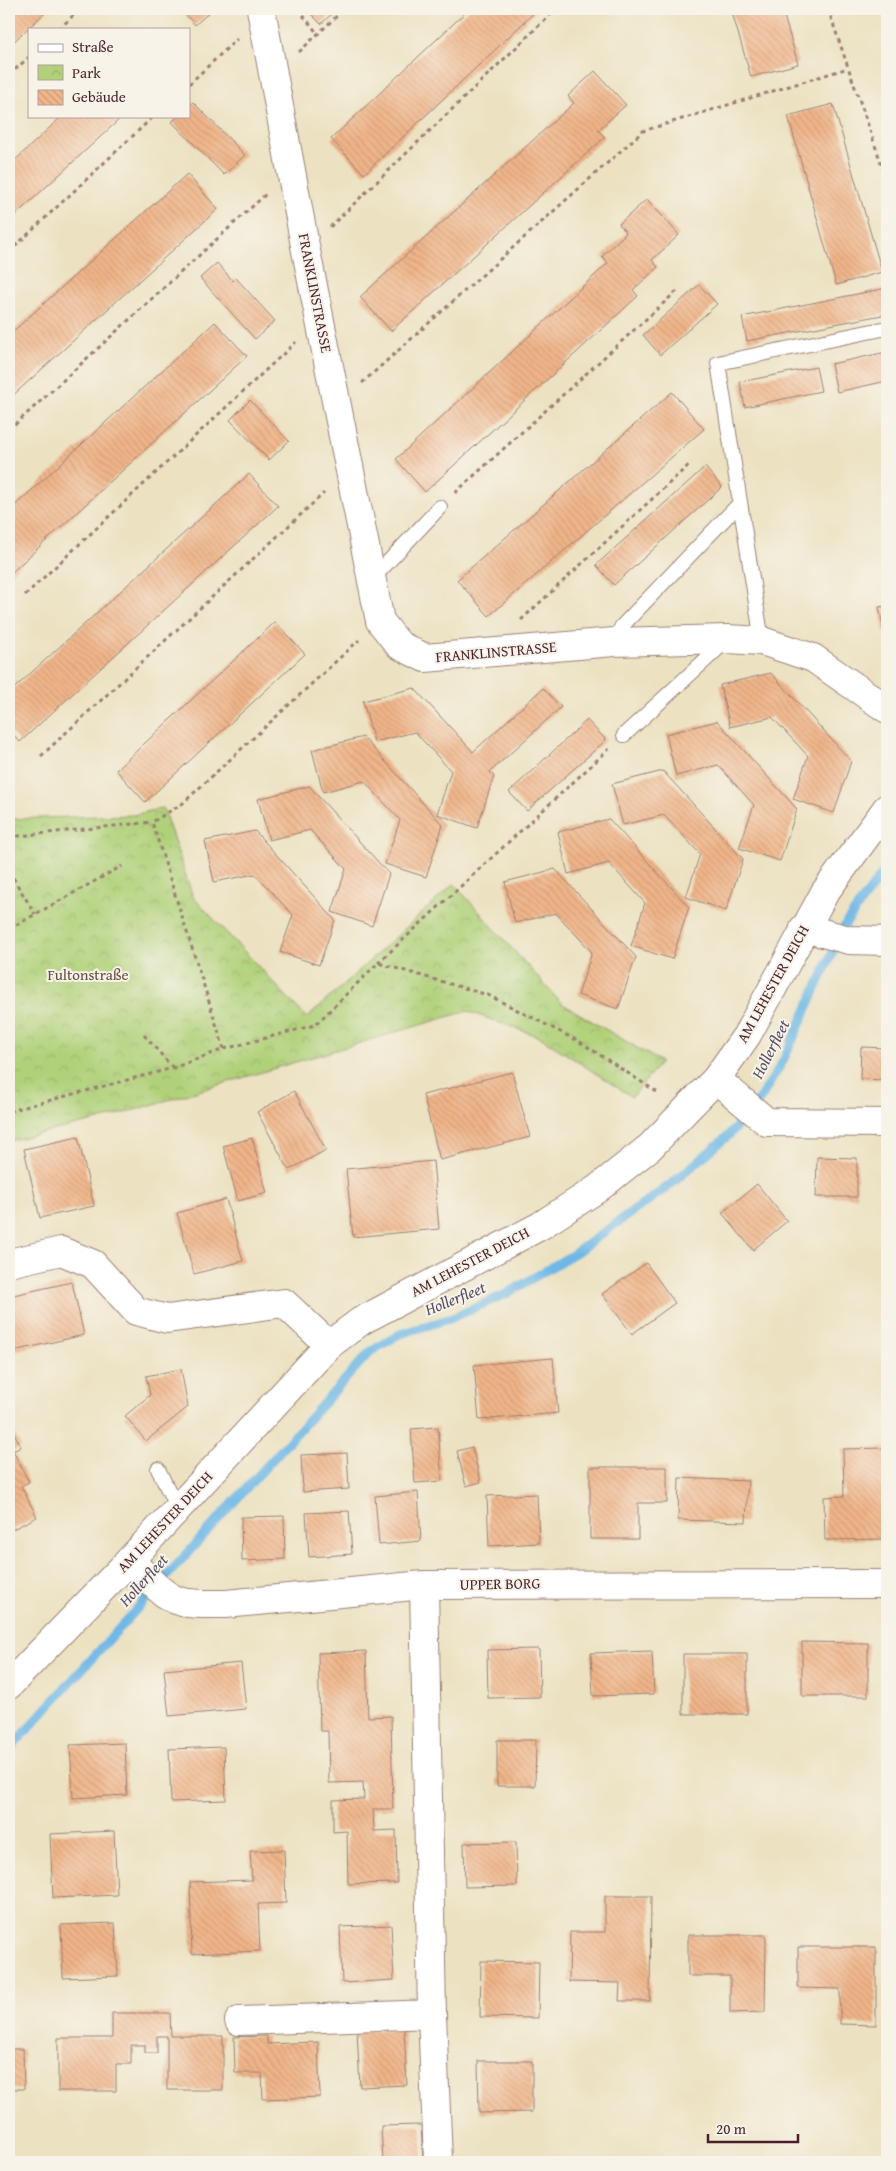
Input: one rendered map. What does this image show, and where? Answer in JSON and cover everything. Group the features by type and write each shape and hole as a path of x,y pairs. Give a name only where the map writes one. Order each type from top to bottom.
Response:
{"street":[{"name":"FRANKLINSTRASSE","path":"265,11 274,76 306,251 373,578 380,622 399,645 426,658 614,642 728,639 762,642 813,658 880,703"},
{"name":"AM LEHESTER DEICH","path":"9,1685 130,1560 330,1345 361,1320 540,1226 597,1189 650,1147 686,1112 716,1080 747,1035 828,935 825,892 887,808"},
{"path":"828,935 887,941"},
{"path":"716,1080 767,1122 887,1123"},
{"path":"9,1263 61,1251 93,1264 136,1311 167,1319 284,1303 330,1345"},
{"name":"UPPER BORG","path":"130,1560 158,1587 180,1602 226,1604 424,1585 887,1584"},
{"path":"424,1585 432,2014 438,2161"},
{"path":"239,2021 432,2014"}],"lane":[{"path":"762,642 718,364 887,328"},
{"path":"614,642 622,626 739,504"},
{"path":"373,578 440,508"},
{"path":"624,735 728,639"},
{"path":"158,1469 177,1508"}],"path":[{"path":"60,28 80,9"},
{"path":"298,9 318,34"},
{"path":"274,76 344,9"},
{"path":"306,251 556,9"},
{"path":"828,9 887,180"},
{"path":"190,83 265,11"},
{"path":"9,75 28,58"},
{"path":"337,405 643,131 848,68"},
{"path":"9,252 152,118"},
{"path":"9,430 292,170"},
{"path":"440,508 678,290"},
{"path":"25,595 320,320"},
{"path":"513,651 522,618 691,463"},
{"path":"41,756 350,469"},
{"path":"9,837 152,822 182,804 380,622"},
{"path":"9,1111 173,1068 224,1049 315,1024 378,963 624,735"},
{"path":"152,822 224,1049"},
{"path":"9,929 122,866"},
{"path":"9,871 34,914"},
{"path":"378,963 488,995 580,1042 686,1112"},
{"path":"144,1035 173,1068"}],"green space":[{"name":"Fultonstraße","path":"163,808 193,897 307,1018 454,884 561,1003 661,1062 632,1097 540,1037 467,1011 111,1117 9,1141 9,819 133,815"}],"building":[{"path":"9,9 49,9 28,28 9,46"},
{"path":"180,9 213,9 195,25"},
{"path":"306,9 337,9 321,24"},
{"path":"469,9 538,9 364,174 331,139"},
{"path":"731,9 782,9 798,64 751,77"},
{"path":"595,71 626,105 598,130 605,137 391,331 360,297 574,103 568,96"},
{"path":"193,102 245,155 224,175 172,122 176,118 190,118 190,105"},
{"path":"833,104 882,272 836,285 788,116"},
{"path":"60,118 121,118 9,221 9,166"},
{"path":"187,174 218,209 9,399 9,335"},
{"path":"647,199 679,235 652,260 658,267 633,290 638,296 425,492 396,459 608,263 602,256 626,233 619,224"},
{"path":"217,263 233,281 236,278 275,321 255,339 200,278"},
{"path":"699,285 717,304 660,355 643,335"},
{"path":"887,288 887,314 747,341 742,317"},
{"path":"215,322 247,356 11,573 9,571 9,511"},
{"path":"887,352 887,381 837,392 831,364"},
{"path":"816,367 821,391 745,407 740,382"},
{"path":"672,392 704,429 489,616 457,580"},
{"path":"250,400 289,441 269,460 230,420"},
{"path":"705,467 722,487 614,585 596,565"},
{"path":"249,474 278,506 20,742 9,730 9,693"},
{"path":"887,606 887,632 884,632 879,607"},
{"path":"275,622 305,654 145,802 116,770"},
{"path":"771,673 851,761 834,813 793,799 808,756 772,717 730,727 720,685"},
{"path":"414,688 473,752 543,688 561,707 490,772 494,776 477,828 437,814 451,771 415,732 374,742 363,701"},
{"path":"587,720 606,740 527,811 509,792"},
{"path":"717,721 797,809 780,861 739,848 754,805 718,765 676,776 666,734"},
{"path":"363,737 443,825 426,877 385,864 400,820 364,781 323,792 312,750"},
{"path":"663,771 743,859 726,911 686,897 700,854 664,815 623,825 612,784"},
{"path":"309,786 389,874 372,926 332,912 346,869 310,830 269,840 258,799"},
{"path":"609,819 689,907 672,959 631,946 645,903 609,863 568,874 558,832"},
{"path":"255,831 335,920 319,965 280,952 293,915 255,874 214,882 205,841"},
{"path":"555,869 636,957 618,1009 578,995 592,952 556,913 515,923 505,882"},
{"path":"861,1047 887,1048 887,1080 860,1079"},
{"path":"512,1072 530,1137 440,1160 423,1095"},
{"path":"294,1091 326,1150 289,1170 257,1112"},
{"path":"78,1137 94,1206 40,1218 24,1149"},
{"path":"252,1138 267,1193 238,1201 223,1146"},
{"path":"817,1157 857,1158 857,1197 816,1197"},
{"path":"433,1161 439,1229 353,1237 346,1169"},
{"path":"757,1184 787,1221 753,1250 722,1213"},
{"path":"226,1199 243,1261 194,1274 177,1213"},
{"path":"646,1263 675,1303 632,1334 602,1294"},
{"path":"72,1282 84,1335 9,1352 9,1296"},
{"path":"553,1358 558,1413 479,1420 474,1365"},
{"path":"181,1369 188,1407 146,1441 125,1416 150,1395 146,1376"},
{"path":"9,1422 21,1447 13,1451 29,1482 21,1486 37,1517 9,1531"},
{"path":"438,1427 442,1481 415,1483 411,1429"},
{"path":"472,1447 481,1482 466,1486 457,1451"},
{"path":"886,1448 887,1539 825,1540 824,1497 844,1496 843,1449"},
{"path":"347,1453 349,1489 303,1492 301,1455"},
{"path":"590,1467 667,1467 667,1503 638,1503 638,1539 590,1539"},
{"path":"679,1478 748,1481 746,1522 678,1520"},
{"path":"418,1492 421,1541 379,1545 375,1496"},
{"path":"537,1494 539,1543 489,1546 487,1496"},
{"path":"349,1511 352,1554 309,1557 306,1513"},
{"path":"284,1516 285,1559 242,1561 241,1517"},
{"path":"802,1642 868,1643 868,1696 802,1696"},
{"path":"539,1649 540,1697 488,1698 487,1650"},
{"path":"366,1651 368,1717 391,1716 393,1809 373,1809 374,1831 396,1830 397,1883 348,1884 347,1831 333,1832 333,1800 364,1799 363,1782 329,1783 328,1731 320,1731 318,1653"},
{"path":"652,1651 654,1694 593,1696 591,1653"},
{"path":"683,1654 747,1654 747,1714 683,1714"},
{"path":"241,1663 246,1709 169,1716 164,1670"},
{"path":"497,1740 536,1740 535,1786 497,1786"},
{"path":"125,1743 127,1795 73,1798 70,1745"},
{"path":"224,1747 226,1800 171,1802 169,1749"},
{"path":"114,1831 117,1895 53,1898 50,1834"},
{"path":"516,1842 517,1886 465,1887 464,1843"},
{"path":"284,1850 286,1903 258,1904 260,1951 192,1954 190,1882 252,1880 250,1851"},
{"path":"605,1896 651,1896 650,2001 619,2001 620,1983 569,1982 570,1932 605,1932"},
{"path":"115,1923 118,1976 63,1978 61,1925"},
{"path":"391,1925 394,1980 342,1983 340,1927"},
{"path":"688,1935 766,1935 765,2012 730,2013 730,1976 688,1976"},
{"path":"798,1947 876,1947 876,2025 840,2024 840,1989 798,1988"},
{"path":"481,1961 539,1962 538,2018 480,2017"},
{"path":"112,2013 170,2013 171,2036 223,2036 223,2090 167,2090 167,2036 157,2036 157,2053 145,2053 145,2045 131,2045 131,2064 116,2064 116,2091 58,2091 58,2038 112,2038"},
{"path":"404,2029 407,2085 360,2087 357,2031"},
{"path":"267,2036 267,2044 318,2042 320,2097 263,2099 262,2073 235,2073 234,2037"},
{"path":"9,2049 23,2049 24,2089 9,2089"},
{"path":"478,2061 532,2061 532,2112 479,2113"},
{"path":"421,2125 423,2160 383,2161 381,2126"}],"waterway":[{"name":"Hollerfleet","path":"9,1750 370,1352 400,1334 452,1318 508,1293 575,1253 670,1185 729,1135 759,1101 783,1061 846,923 887,867"}]}
